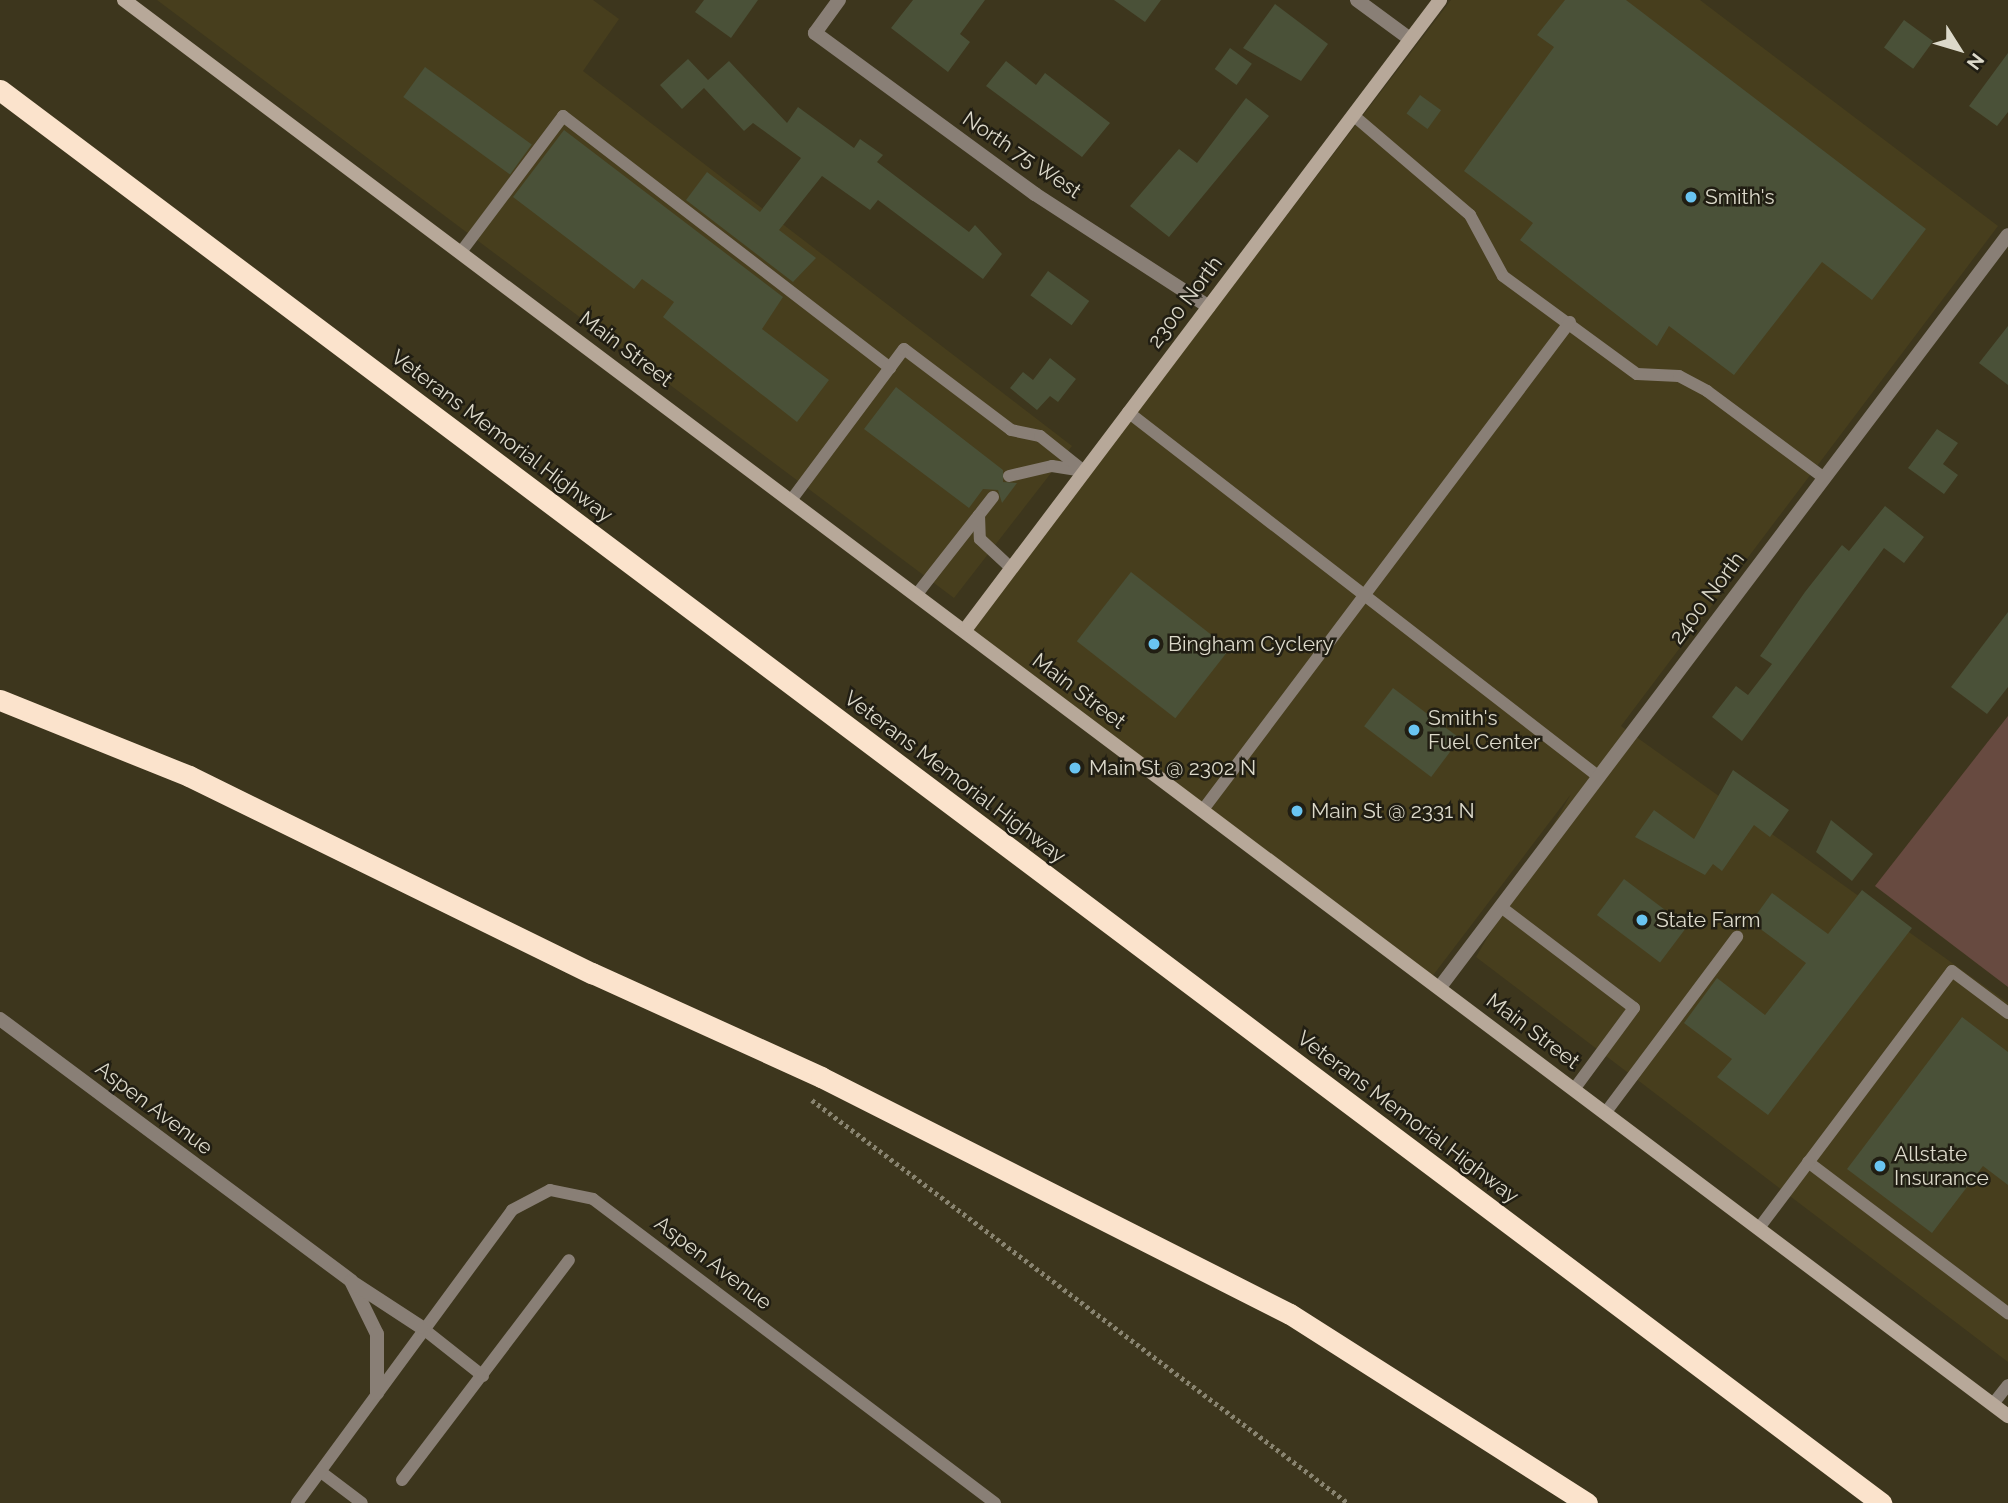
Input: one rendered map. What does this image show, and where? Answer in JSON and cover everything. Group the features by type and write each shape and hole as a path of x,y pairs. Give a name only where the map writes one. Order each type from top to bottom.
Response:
{"highway":[{"name":"Veterans Memorial Highway","path":"0,90 1881,1503"},
{"path":"0,700 189,776 592,973 821,1077 1290,1314 1587,1503"}],"main road":[{"name":"Main Street","path":"124,0 792,499 1202,811 1440,987 2008,1416"},
{"name":"2300 North","path":"965,630 1440,0"}],"street":[{"name":"North 75 West","path":"839,0 815,33 1035,194 1209,307"},
{"path":"1357,0 1410,39"},
{"name":"2400 North","path":"1440,987 2008,234"},
{"name":"Aspen Avenue","path":"0,1019 351,1281 422,1328"},
{"name":"Aspen Avenue","path":"351,1281 377,1334 377,1393"}],"lane":[{"path":"1353,115 1469,215 1503,276 1570,322 1637,374 1679,376 1707,391 1824,478"},
{"path":"461,252 563,116 890,368"},
{"path":"1202,811 1570,322"},
{"path":"792,499 904,349 1011,430 1040,436 1084,471"},
{"path":"1128,412 1599,777"},
{"path":"1010,476 1052,466 1084,471"},
{"path":"917,594 993,497"},
{"path":"979,515 980,539 1011,568"},
{"path":"1501,907 1634,1008 1574,1088"},
{"path":"1606,1112 1737,937"},
{"path":"1759,1228 1952,971 2008,1013"},
{"path":"1808,1162 2008,1313"},
{"name":"Aspen Avenue","path":"377,1393 422,1328 512,1210 550,1190 593,1199 995,1503"},
{"path":"402,1480 569,1260"},
{"path":"422,1328 483,1376"},
{"path":"1993,1405 2008,1385"},
{"path":"297,1503 377,1393"},
{"path":"320,1472 362,1503"}],"path":[{"path":"806,1095 1348,1503"}],"shaded area":[{"path":"157,0 593,0 619,19 583,71 1072,446 954,598"},
{"path":"1451,0 1700,0 1998,226 1621,726 2008,1003 2008,1362 1476,957 1571,794 1431,978 969,632"},
{"path":"2008,716 2008,987 1875,886"}],"building":[{"path":"704,0 758,0 731,38 695,12"},
{"path":"913,0 985,0 960,34 970,42 948,72 891,28"},
{"path":"1114,0 1161,0 1145,22"},
{"name":"Smith's","path":"1565,0 1626,0 1926,229 1872,300 1822,262 1734,375 1669,326 1657,346 1520,240 1533,223 1464,171 1554,47 1537,35"},
{"path":"1275,4 1328,44 1301,81 1243,48"},
{"path":"1904,20 1933,41 1913,69 1884,48"},
{"path":"1230,48 1252,64 1237,85 1215,69"},
{"path":"2008,53 2008,112 1997,126 1969,106"},
{"path":"688,59 708,80 729,61 787,123 798,107 854,148 860,139 883,155 877,162 969,232 975,225 1002,254 983,279 878,200 870,210 822,176 779,230 816,258 793,282 686,200 707,172 760,212 801,158 753,123 744,131 704,88 682,109 660,85"},
{"path":"1006,61 1036,85 1045,73 1110,123 1082,157 986,86"},
{"path":"425,67 532,145 510,175 403,97"},
{"path":"1420,95 1441,110 1428,129 1406,114"},
{"path":"1246,98 1269,116 1169,237 1130,206 1179,149 1197,163"},
{"path":"564,130 783,297 762,329 829,380 797,422 663,317 674,302 642,279 634,289 513,197"},
{"path":"1048,271 1089,301 1072,325 1030,295"},
{"path":"2008,326 2008,385 1979,363"},
{"path":"1050,358 1076,379 1058,402 1050,396 1037,410 1010,388 1023,372 1033,380"},
{"path":"896,387 1003,470 1003,482 1017,483 1002,503 998,490 983,489 969,508 864,429"},
{"path":"1937,429 1958,443 1943,464 1958,475 1944,494 1908,468"},
{"path":"1885,506 1924,537 1904,563 1884,548 1742,741 1712,717 1736,686 1748,695 1772,664 1760,656 1805,592 1842,545 1849,551"},
{"name":"Bingham Cyclery","path":"1131,572 1230,649 1175,718 1077,641"},
{"path":"2008,612 2008,687 1987,714 1951,687"},
{"path":"1393,688 1460,739 1431,777 1364,726"},
{"path":"1733,770 1789,810 1770,837 1754,825 1722,871 1713,864 1705,875 1635,837 1654,810 1694,839"},
{"path":"1831,820 1873,854 1852,881 1816,852"},
{"name":"State Farm","path":"1624,879 1687,927 1660,962 1597,915"},
{"path":"1862,890 1912,928 1768,1115 1717,1077 1732,1059 1684,1023 1717,978 1765,1015 1806,963 1751,922 1772,893 1828,934"},
{"path":"1962,1017 2008,1052 2008,1185 1983,1166 1932,1233 1847,1169"}],"place":[{"name":"Smith's","path":"1691,197"},
{"name":"Bingham Cyclery","path":"1154,644"},
{"name":"Smith's Fuel Center","path":"1414,730"},
{"name":"Main St @ 2302 N","path":"1075,768"},
{"name":"Main St @ 2331 N","path":"1297,811"},
{"name":"State Farm","path":"1642,920"},
{"name":"Allstate Insurance","path":"1880,1166"}]}
